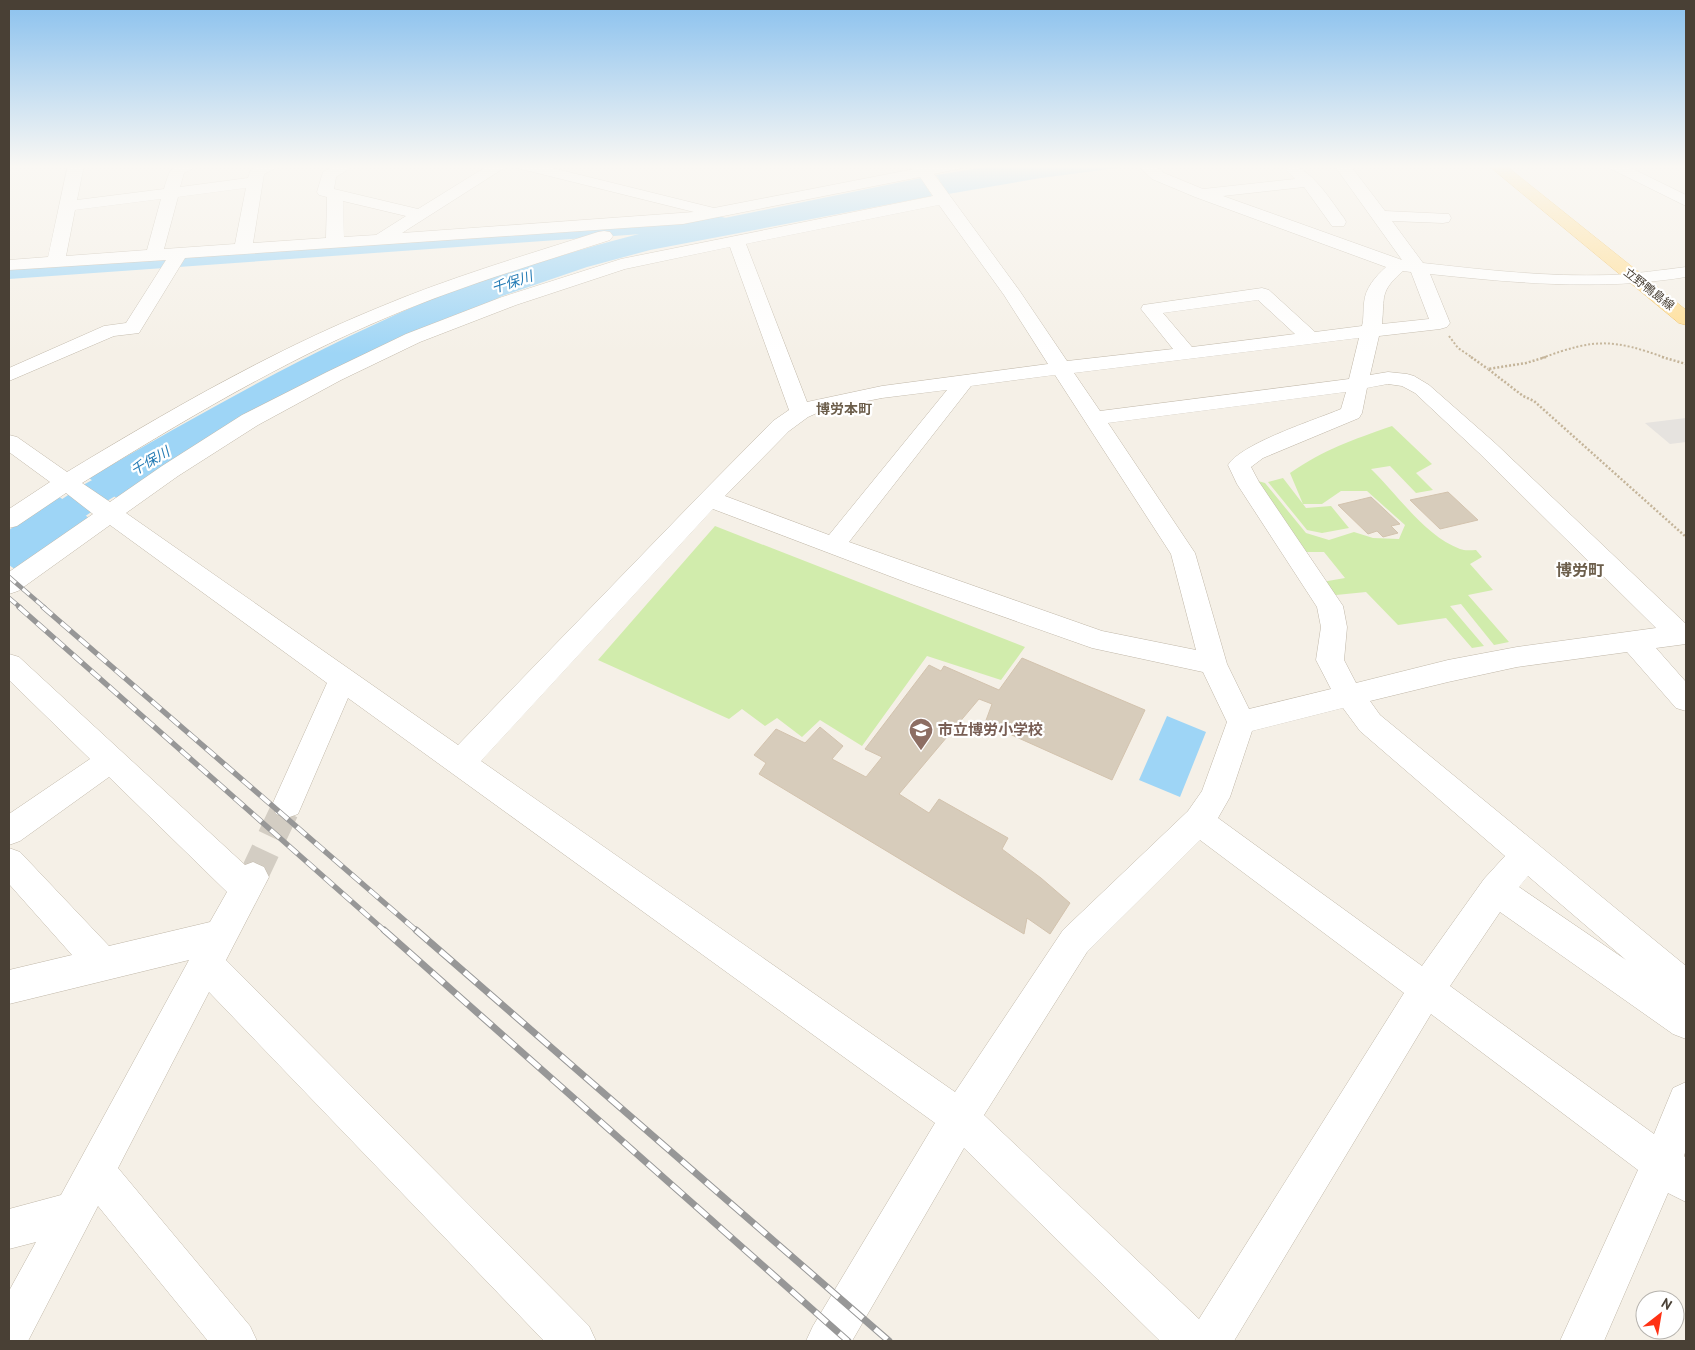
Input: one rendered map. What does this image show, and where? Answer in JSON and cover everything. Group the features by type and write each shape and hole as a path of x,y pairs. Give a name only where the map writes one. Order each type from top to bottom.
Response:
{"main road":[{"name":"立野鴨島線","path":"1573,228 1686,319"}],"street":[{"path":"56,262 63,228"},
{"path":"154,255 162,228"},
{"path":"243,249 246,228"},
{"path":"335,228 335,243"},
{"path":"378,241 398,228"},
{"path":"9,266 154,255 176,259 243,249 621,228"},
{"path":"9,585 107,513 170,470 250,420 334,376 413,338 509,301 621,264 795,228"},
{"path":"828,1341 960,1118 1075,941 1199,821 1215,797 1241,722 1213,664 1183,553 1062,368 965,228"},
{"path":"1296,228 1399,265 1418,268 1568,281 1636,279 1686,272"},
{"path":"460,762 709,499 781,426 800,412 820,404 850,397 1187,352 1440,323 1418,268 1389,228"},
{"path":"9,520 172,418 303,348 381,313 444,288 607,230"},
{"path":"736,240 800,412"},
{"path":"9,375 111,330 132,328 176,259"},
{"path":"1399,265 1377,288 1373,300 1373,322 1351,413 1255,453 1239,465 1248,484 1330,606 1334,628 1330,660 1348,694 1370,723 1686,988"},
{"path":"1187,352 1150,309 1262,294 1309,337"},
{"path":"1095,418 1358,384 1388,378 1407,380 1422,389 1487,448 1683,634"},
{"path":"833,546 964,382"},
{"path":"9,442 960,1118 1191,1341"},
{"path":"709,499 991,604 1101,641 1213,664"},
{"path":"1241,722 1348,694 1517,657 1683,634"},
{"path":"1633,641 1686,700"},
{"path":"9,664 110,760 250,883 212,950 76,1211 9,1334"},
{"path":"287,804 342,680"},
{"path":"9,831 110,760"},
{"path":"1199,821 1674,1173"},
{"path":"1210,1341 1426,990 1496,890 1526,855"},
{"path":"9,862 103,964"},
{"path":"1496,890 1686,1021"},
{"path":"9,987 103,964 212,950"},
{"path":"212,950 574,1341"},
{"path":"1582,1341 1674,1173 1686,1100"},
{"path":"96,1172 235,1341"},
{"path":"9,1230 76,1211"}],"path":[{"path":"1440,323 1458,348 1523,396 1534,401 1686,537"},
{"path":"1488,369 1536,360 1573,346 1604,342 1633,347 1662,358 1686,364"}],"green space":[{"path":"1392,426 1432,464 1416,473 1433,490 1416,493 1390,466 1371,469 1412,514 1435,535 1460,549 1476,550 1482,557 1470,564 1493,590 1468,595 1509,642 1494,645 1461,604 1450,606 1484,646 1472,648 1446,618 1398,625 1366,592 1336,595 1322,582 1345,578 1324,552 1302,552 1258,481 1265,483 1306,533 1329,540 1354,532 1373,538 1399,539 1405,525 1367,491 1341,491 1322,504 1303,504 1290,473 1327,451"},
{"path":"1283,478 1306,508 1331,506 1349,528 1322,533 1307,530 1268,482"},
{"path":"715,526 1025,647 1001,680 927,656 862,746 820,720 802,737 777,718 765,726 742,709 729,719 598,660"}],"shaded area":[{"path":"1686,418 1686,442 1670,444 1645,423"}],"water":[{"path":"657,228 765,228 650,250 587,267 502,296 448,318 118,499 89,478 220,403 309,356 400,313 455,290 518,269 639,234 640,231"},
{"path":"58,496 89,518 16,570 9,565 9,530"},
{"path":"1167,716 1206,732 1180,797 1139,780"}],"building":[{"path":"1448,492 1478,520 1440,529 1410,500"},
{"path":"1371,497 1400,524 1391,526 1398,533 1383,537 1377,531 1368,534 1338,505"},
{"path":"1022,658 1145,710 1112,780 985,723 992,704 979,699 899,794 929,813 939,799 1008,838 1002,849 1041,878 1070,903 1050,934 1027,918 1024,934 759,774 766,763 754,755 776,729 805,743 820,727 843,746 832,759 866,777 882,757 865,749 929,665 941,671 944,666 999,690"}],"waterway":[{"path":"9,271 644,228"},
{"name":"千保川","path":"9,552 95,493 149,462"}],"tunnel":[{"path":"253,877 287,805"}],"railway":[{"path":"9,577 45,608"},
{"path":"9,598 21,608"},
{"path":"19,607 386,932"},
{"path":"43,607 418,932"},
{"path":"384,930 848,1341"},
{"path":"416,930 889,1341"}],"place":[{"name":"市立博労小学校","path":"921,751"}],"district":[{"name":"博労本町","path":"844,409"},
{"name":"博労町","path":"1580,570"}]}
